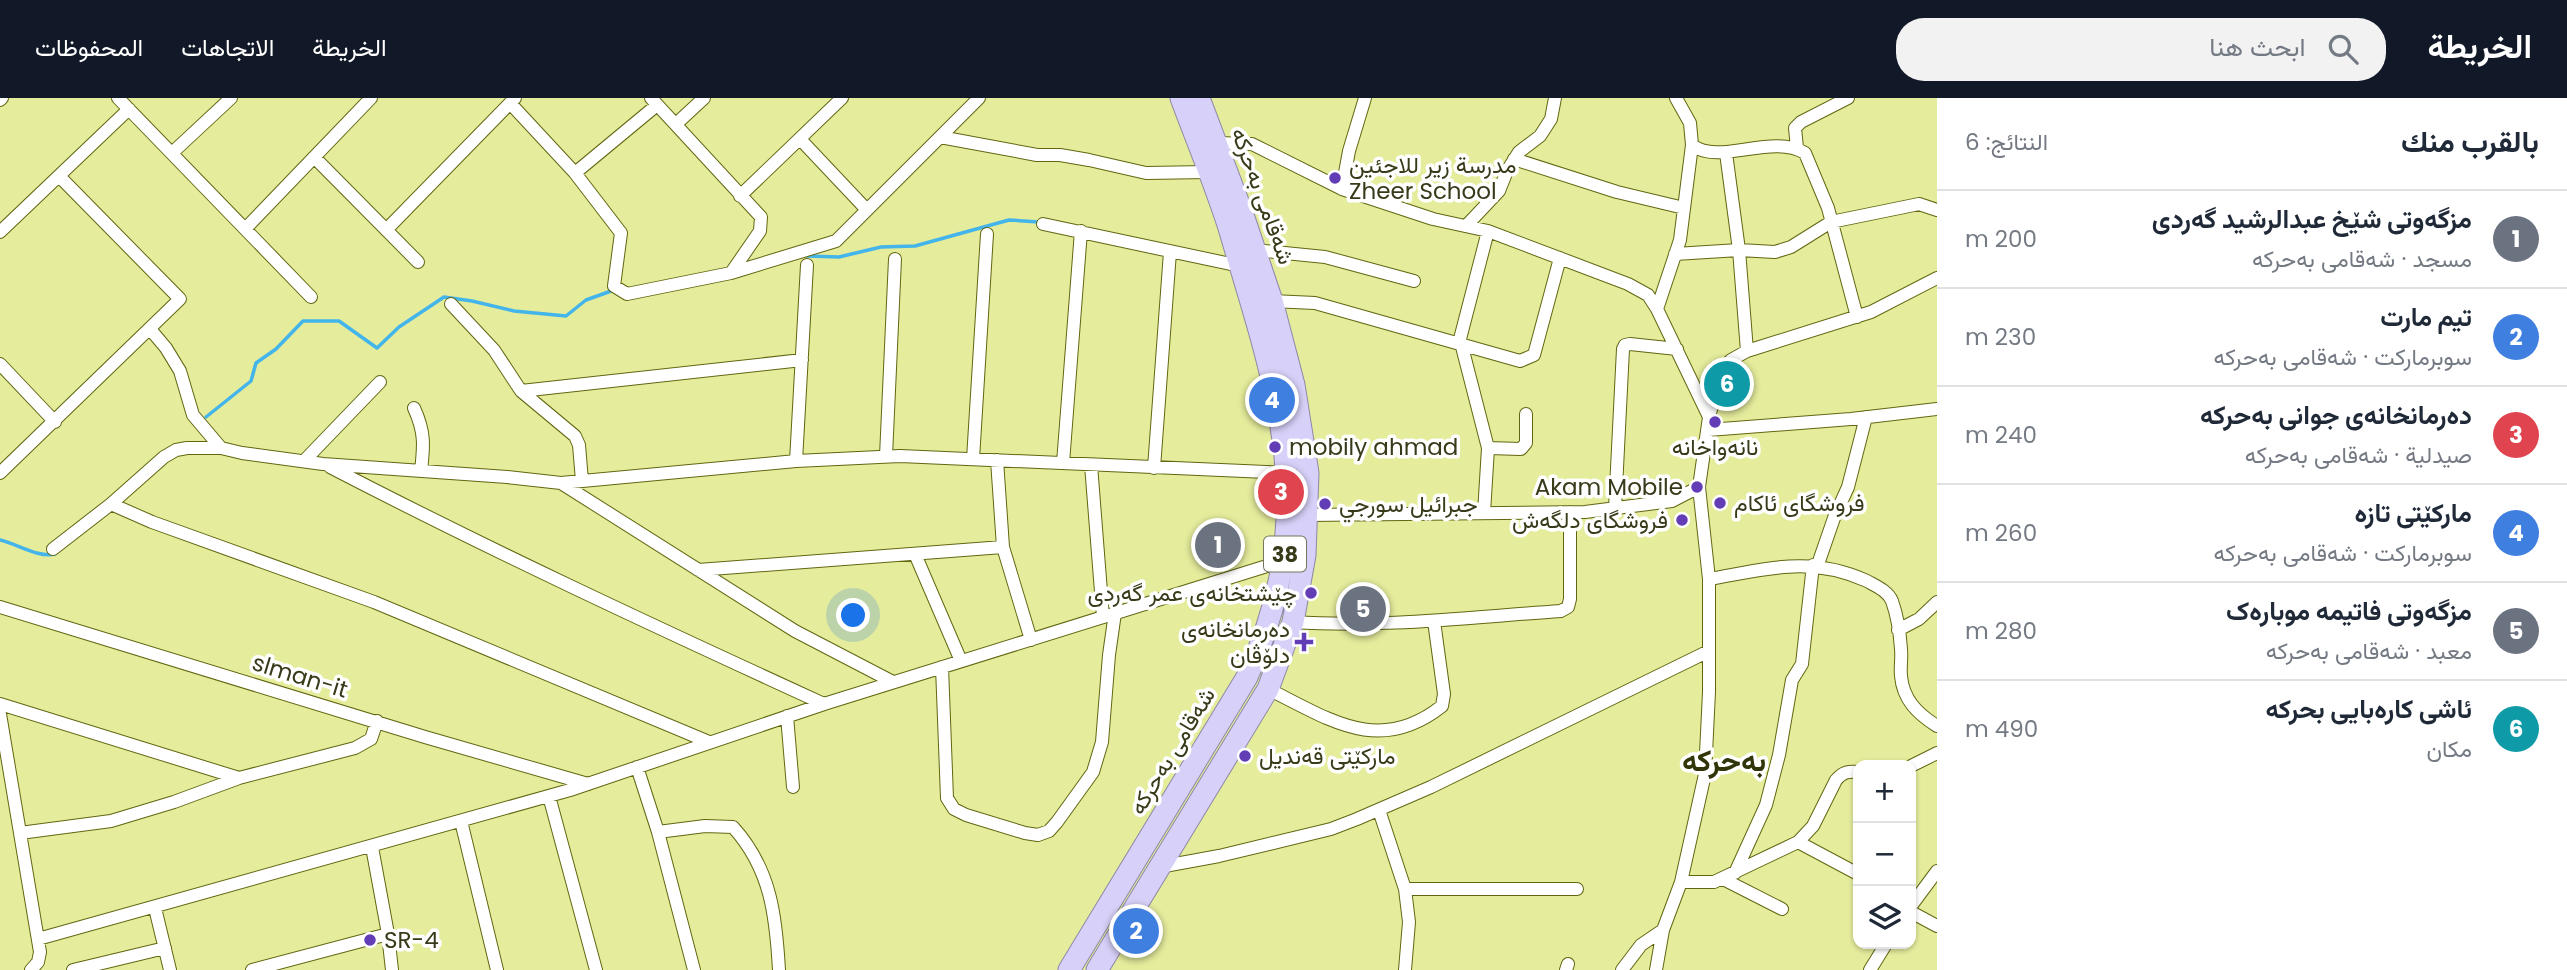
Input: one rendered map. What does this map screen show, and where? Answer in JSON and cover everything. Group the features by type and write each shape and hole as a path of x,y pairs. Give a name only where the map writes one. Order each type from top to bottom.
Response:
{"main road":[{"name":"شەقامی بەحرکە","path":"1181,98 1240,266 1279,366"},
{"name":"شەقامی بەحرکە","path":"1097,970 1268,689 1293,622 1305,555 1308,473 1294,433 1279,366 1272,301 1199,98"},
{"name":"38","path":"1211,98 1214,137"},
{"name":"شەقامی بەحرکە","path":"1069,970 1247,677 1276,599 1283,565 1288,516 1287,474 1294,433"}],"street":[{"path":"118,98 311,297"},
{"path":"172,153 231,98"},
{"path":"245,229 371,98"},
{"path":"676,124 704,98"},
{"path":"740,196 842,98"},
{"path":"386,230 513,101 575,173 621,233 614,286 627,294 731,273 836,241 979,98"},
{"path":"1342,189 1349,151 1365,98"},
{"path":"1465,226 1499,191 1519,152 1540,136 1551,119 1555,98"},
{"path":"1657,309 1680,240 1692,145 1690,123 1675,98"},
{"path":"1797,148 1795,128 1801,122 1848,98"},
{"path":"575,173 654,101 761,217 760,231 731,273"},
{"path":"0,232 129,109"},
{"path":"940,137 1037,155 1060,155 1089,160 1146,173 1208,172"},
{"path":"1214,137 1251,144 1342,189 1433,219 1488,231 1628,284 1648,295 1657,309 1709,423"},
{"path":"800,139 867,210"},
{"path":"1692,145 1698,150 1726,153 1747,147 1797,148 1805,153 1832,222 1857,317"},
{"path":"1726,153 1739,250 1747,351"},
{"path":"314,157 418,262"},
{"path":"1514,159 1618,192 1684,208"},
{"path":"0,473 180,299 59,176"},
{"path":"1675,254 1775,251 1791,247 1832,222 1919,204 1937,210"},
{"path":"1043,224 1240,266"},
{"path":"1063,463 1081,231"},
{"path":"1484,513 1488,448 1460,339 1488,231"},
{"path":"973,459 987,234"},
{"path":"1255,250 1325,257 1414,281"},
{"path":"1154,468 1170,252"},
{"path":"1272,301 1315,303 1520,361 1534,355 1560,258"},
{"path":"886,456 895,259"},
{"path":"796,461 807,265"},
{"path":"1656,970 1663,930 1681,882 1704,774 1709,579 1699,487 1709,423 1721,371 1731,360 1747,351 1871,312 1937,278"},
{"path":"451,304 494,350 521,391 575,436 579,445 582,481"},
{"path":"149,329 166,348 180,371 193,415 221,448"},
{"path":"1615,508 1623,349 1630,344 1676,349"},
{"path":"521,391 802,360"},
{"path":"0,364 55,422"},
{"path":"304,461 380,382"},
{"path":"414,408 423,427 421,471"},
{"path":"1709,423 1866,417 1937,409"},
{"path":"1488,448 1521,449 1526,443 1526,414"},
{"path":"1729,876 1766,805 1779,755 1792,680 1802,664 1815,566 1849,487 1866,417"},
{"path":"53,549 176,450 221,448 323,464 561,483 796,461 886,456 1287,474"},
{"path":"998,460 1003,547 1031,640"},
{"path":"323,464 414,511 824,704"},
{"path":"942,667 947,798 954,809 966,816 1025,833 1038,835 1049,831 1093,772 1102,742 1109,655 1109,615 1091,465"},
{"path":"561,483 795,631 893,682"},
{"path":"1308,515 1570,512 1672,501 1699,487"},
{"path":"111,504 152,522 374,602 709,742"},
{"path":"1293,622 1345,625 1560,611 1568,607 1570,599 1570,512"},
{"path":"698,570 1003,547"},
{"path":"915,554 961,661"},
{"path":"38,939 549,796 893,682 1268,566 1283,565"},
{"path":"1709,579 1783,566 1815,566 1859,578 1879,587 1892,599 1901,650 1901,677 1905,696 1914,708 1937,726"},
{"path":"1898,630 1919,619 1937,602"},
{"name":"slman-it","path":"0,607 588,784"},
{"path":"1268,689 1346,727 1379,732 1404,727 1442,706 1444,694 1434,621"},
{"path":"1159,867 1219,856 1331,829 1431,787 1709,652"},
{"path":"0,705 239,778"},
{"path":"0,714 38,939 40,957 31,970"},
{"path":"787,716 793,787"},
{"path":"20,833 111,821 239,778 364,744 371,739 377,721"},
{"path":"1916,764 1937,753"},
{"path":"637,767 658,832 694,970"},
{"path":"1681,882 1714,882 1798,842 1813,826 1836,780 1842,774 1853,771"},
{"path":"549,796 596,970"},
{"path":"1379,810 1405,889 1409,922 1405,970"},
{"path":"461,821 497,970"},
{"path":"658,832 705,826 733,827 749,846 764,877 776,922 779,970"},
{"path":"1798,842 1853,871"},
{"path":"372,847 392,970"},
{"path":"1916,899 1937,871"},
{"path":"1729,876 1782,909"},
{"path":"1405,889 1577,889"},
{"path":"155,908 170,970"},
{"path":"1916,915 1937,926"},
{"path":"1622,970 1640,945 1663,930"},
{"path":"252,970 388,934"},
{"path":"73,970 165,948"},
{"path":"1870,970 1883,949"}],"waterway":[{"path":"807,256 839,257 881,247 915,246 1009,220 1039,222"},
{"path":"206,417 251,381 256,363 276,349 303,321 339,321 377,348 399,327 444,297 514,311 566,316 586,300 614,290"},
{"path":"0,540 35,552 55,554"}],"place":[{"name":"مدرسة زير للاجئين Zheer School","path":"1335,178"},
{"name":"ئاشی کارەبایی بحرکە","path":"1727,384"},
{"name":"مارکێتی تازە","path":"1272,400"},
{"name":"نانەواخانە","path":"1715,422"},
{"name":"mobily ahmad","path":"1275,447"},
{"name":"Akam Mobile","path":"1697,487"},
{"name":"دەرمانخانەی جوانی بەحرکە","path":"1281,492"},
{"name":"فروشگای ئاکام","path":"1720,503"},
{"name":"جبرائيل سورجي","path":"1325,504"},
{"name":"فروشگای دلگه‌ش","path":"1682,520"},
{"name":"مزگەوتی شێخ عبدالرشید گەردی","path":"1218,545"},
{"name":"چێشتخانەی عمر گەردی","path":"1311,593"},
{"name":"مزگەوتی فاتیمە موبارەک","path":"1363,609"},
{"name":"دەرمانخانەی دلۆڤان","path":"1304,642"},
{"name":"مارکێتی قەندیل","path":"1245,756"},
{"name":"تيم مارت","path":"1136,931"},
{"name":"SR-4","path":"370,940"}],"district":[{"name":"بەحرکە","path":"1724,760"}]}
